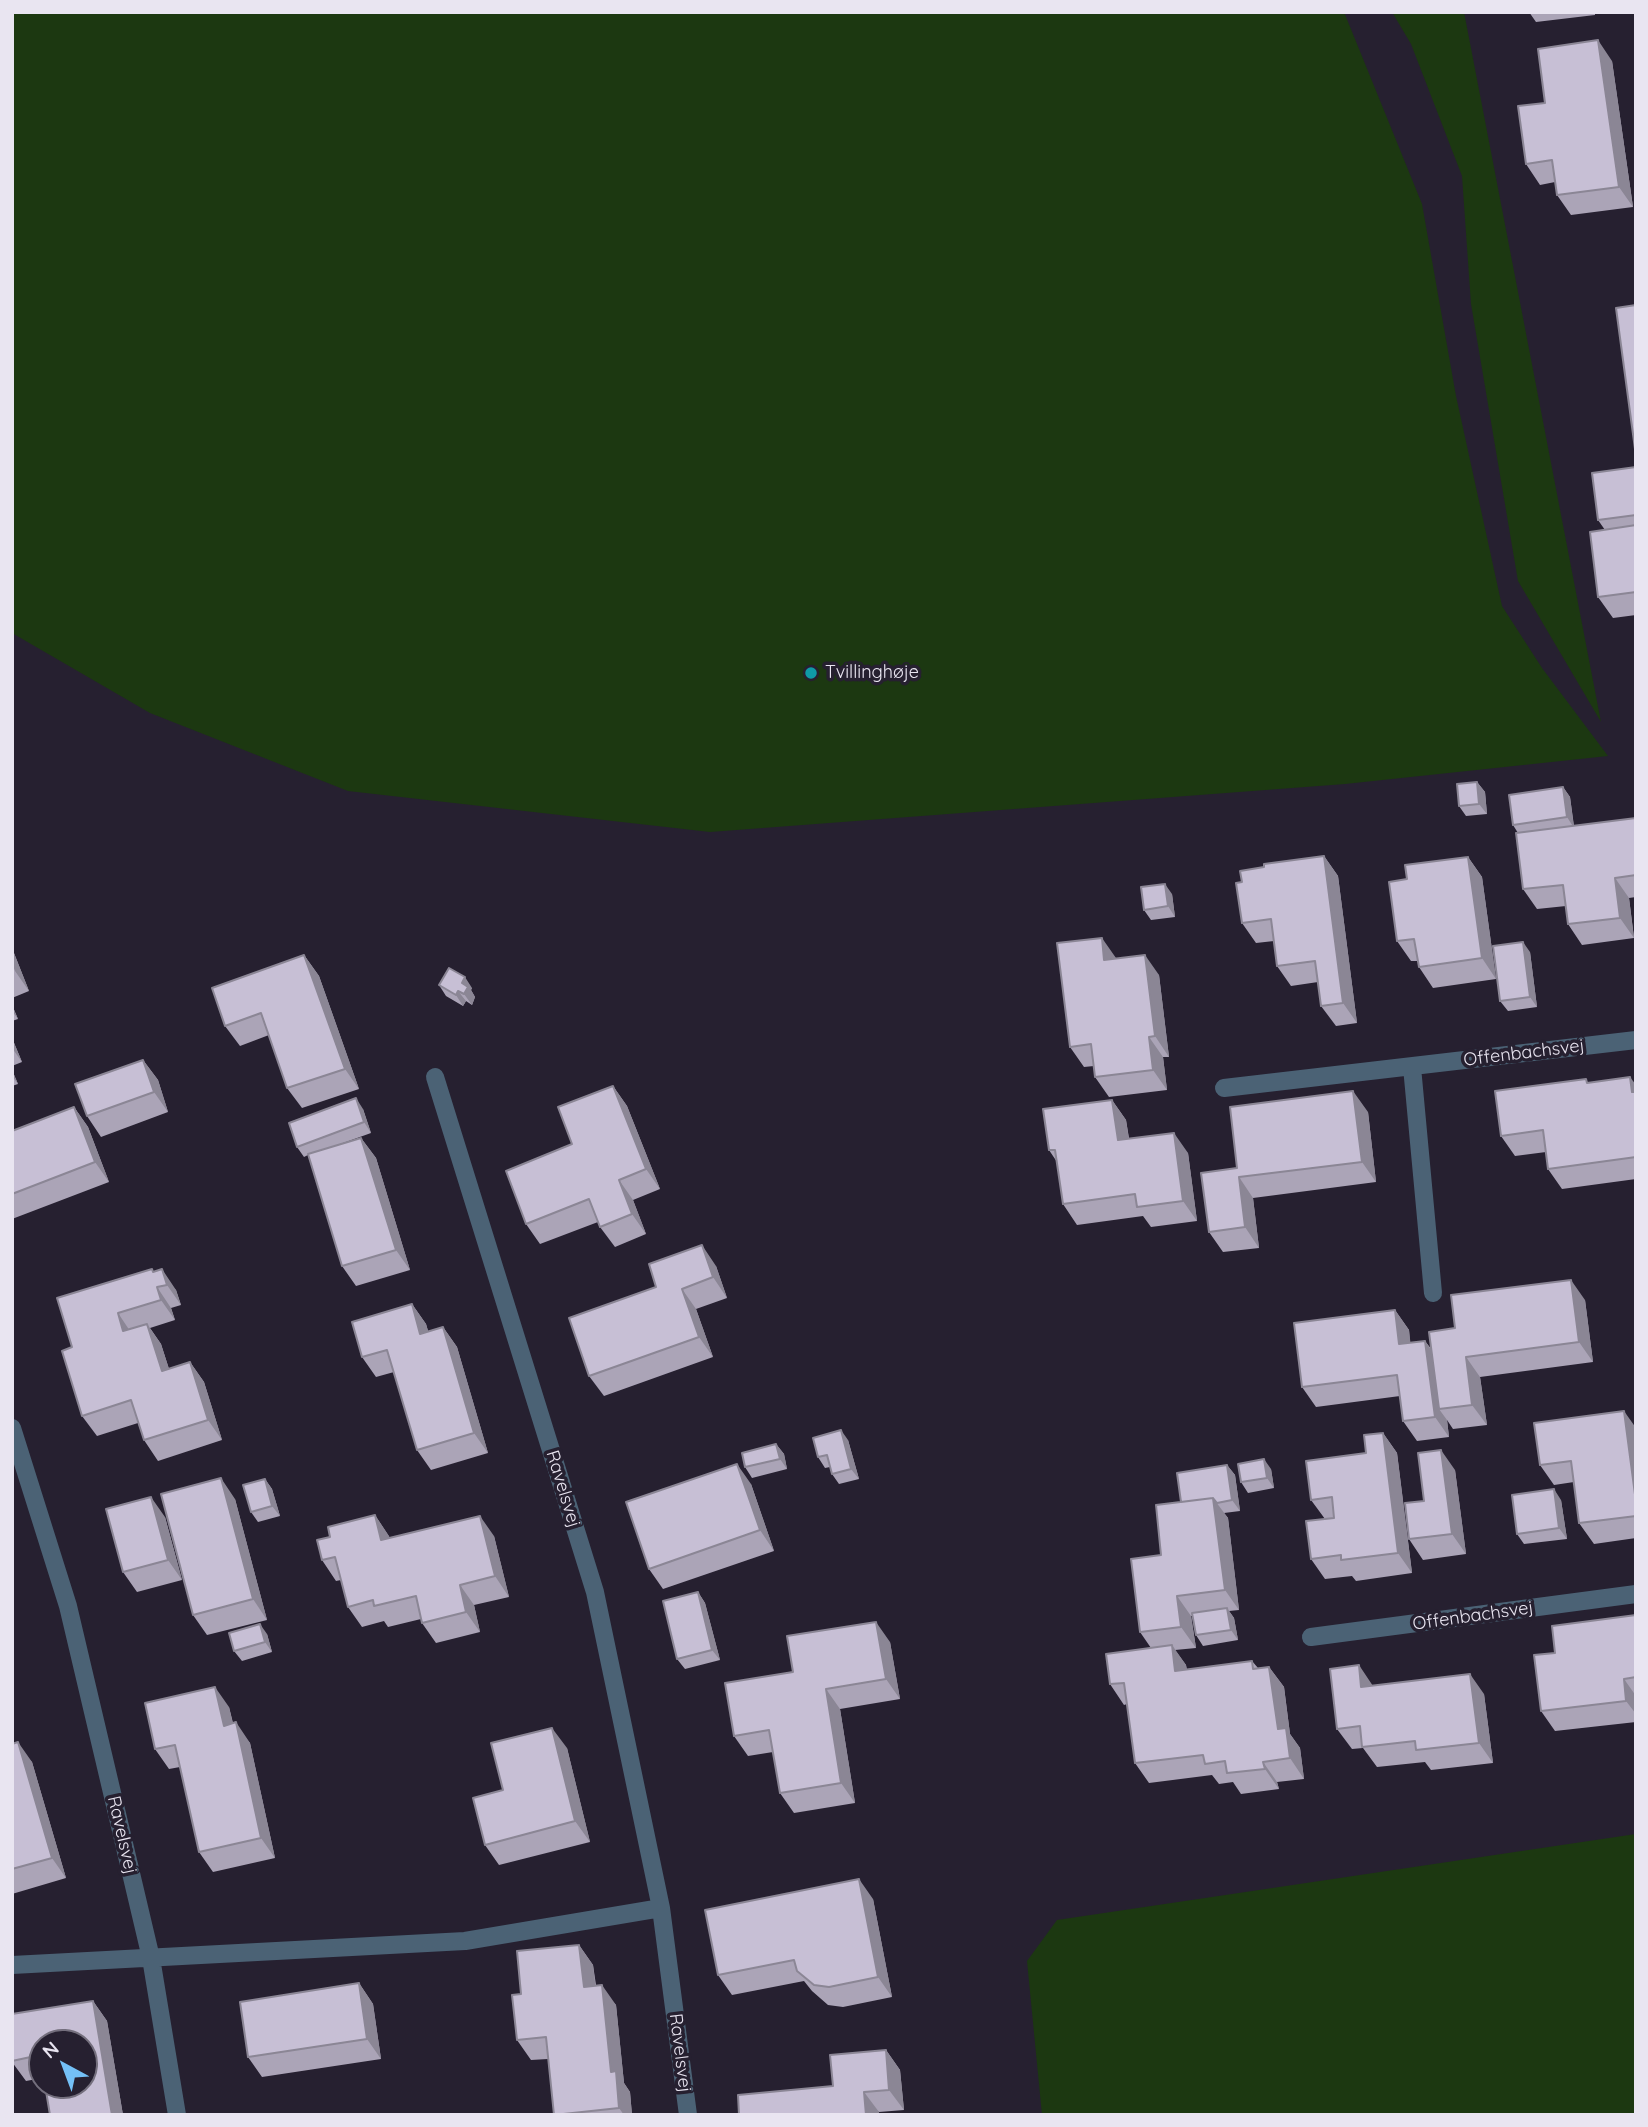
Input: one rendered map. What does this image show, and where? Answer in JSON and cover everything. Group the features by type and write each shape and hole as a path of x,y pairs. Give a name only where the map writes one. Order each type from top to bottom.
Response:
{"street":[{"name":"Offenbachsvej","path":"1224,1088 1636,1040"},
{"path":"1412,1066 1433,1293"},
{"name":"Ravelsvej","path":"435,1077 595,1592 661,1908 688,2115"},
{"name":"Ravelsvej","path":"12,1428 68,1606 151,1958 177,2115"},
{"name":"Offenbachsvej","path":"1311,1637 1636,1594"},
{"path":"12,1965 465,1941 661,1908"}],"green space":[{"path":"12,12 1344,12 1422,204 1456,396 1502,606 1542,668 1608,756 1345,784 710,832 348,791 150,713 12,633"},
{"path":"1392,12 1464,12 1601,722 1518,581 1471,304 1462,176 1411,44"},
{"path":"1636,1834 1636,2115 1042,2115 1027,1961 1057,1920"}],"building":[{"path":"1598,40 1619,187 1557,195 1552,160 1526,164 1518,106 1545,103 1538,49"},
{"path":"1636,305 1636,449 1635,449 1616,308"},
{"path":"1636,467 1636,515 1598,520 1592,473"},
{"path":"1636,525 1636,592 1598,597 1590,532"},
{"path":"1477,782 1479,804 1459,806 1457,784"},
{"path":"1563,787 1567,817 1513,825 1509,795"},
{"path":"1636,818 1636,875 1615,878 1620,918 1568,924 1563,885 1523,889 1516,833"},
{"path":"1324,856 1343,1003 1321,1006 1315,961 1277,966 1271,919 1242,923 1236,883 1242,882 1240,871 1264,867 1264,864"},
{"path":"1468,857 1482,958 1419,967 1414,939 1397,941 1389,882 1407,879 1405,865"},
{"path":"1165,884 1168,906 1144,910 1141,887"},
{"path":"1102,938 1104,960 1145,955 1155,1036 1149,1037 1153,1070 1095,1077 1091,1044 1070,1047 1057,943"},
{"path":"1523,942 1530,997 1500,1001 1493,946"},
{"path":"304,955 345,1069 287,1088 261,1013 225,1026 212,988"},
{"path":"449,968 465,977 462,983 468,987 464,994 458,991 456,995 439,985"},
{"path":"143,1060 154,1092 87,1116 75,1084"},
{"path":"1630,1077 1632,1092 1636,1092 1636,1157 1548,1169 1543,1130 1501,1136 1495,1091 1586,1079 1587,1083"},
{"path":"613,1086 646,1169 619,1180 632,1214 600,1227 589,1199 526,1224 506,1171 572,1144 558,1107"},
{"path":"1353,1091 1362,1162 1239,1177 1245,1227 1209,1232 1201,1173 1237,1168 1230,1107"},
{"path":"356,1098 364,1122 297,1147 289,1123"},
{"path":"1112,1100 1118,1140 1174,1133 1183,1201 1137,1207 1135,1194 1063,1204 1055,1150 1049,1150 1043,1109"},
{"path":"74,1107 95,1162 12,1194 12,1131"},
{"path":"361,1138 396,1250 342,1266 308,1154"},
{"path":"702,1245 713,1277 682,1289 699,1337 589,1376 569,1318 656,1287 649,1264"},
{"path":"152,1269 153,1272 162,1269 167,1285 157,1287 161,1300 118,1313 123,1331 147,1324 162,1371 190,1362 208,1420 144,1440 131,1400 82,1416 62,1351 72,1347 57,1298"},
{"path":"1571,1280 1579,1342 1466,1357 1472,1405 1439,1409 1429,1332 1455,1328 1451,1295"},
{"path":"412,1304 420,1334 443,1327 474,1433 417,1450 387,1350 362,1357 352,1322"},
{"path":"1395,1310 1399,1344 1425,1341 1435,1417 1403,1421 1397,1375 1302,1387 1294,1323"},
{"path":"1624,1411 1636,1516 1579,1523 1571,1461 1540,1465 1534,1423"},
{"path":"841,1430 851,1469 832,1474 827,1455 818,1457 813,1438"},
{"path":"1383,1433 1398,1553 1341,1560 1341,1555 1311,1559 1306,1521 1334,1518 1332,1497 1311,1500 1306,1461 1366,1453 1364,1435"},
{"path":"776,1444 780,1459 745,1467 742,1453"},
{"path":"1441,1450 1452,1534 1409,1539 1405,1503 1424,1501 1418,1453"},
{"path":"1264,1459 1267,1478 1241,1482 1238,1464"},
{"path":"737,1464 760,1530 649,1569 626,1502"},
{"path":"1227,1465 1232,1500 1217,1503 1213,1498 1181,1502 1177,1473"},
{"path":"221,1478 253,1599 193,1615 161,1494"},
{"path":"265,1479 272,1506 251,1512 243,1485"},
{"path":"1554,1489 1559,1528 1517,1534 1512,1495"},
{"path":"151,1497 168,1560 123,1572 106,1509"},
{"path":"1213,1498 1225,1590 1177,1596 1181,1627 1140,1632 1131,1559 1161,1555 1156,1505"},
{"path":"375,1515 381,1540 480,1516 495,1576 460,1585 466,1612 422,1623 416,1596 374,1606 373,1600 348,1607 335,1557 322,1560 317,1540 330,1537 328,1527"},
{"path":"698,1592 712,1650 677,1659 663,1601"},
{"path":"1227,1608 1231,1630 1196,1635 1192,1613"},
{"path":"1636,1615 1636,1677 1624,1679 1626,1701 1541,1711 1534,1655 1555,1653 1552,1626"},
{"path":"876,1622 886,1679 826,1689 841,1783 780,1793 769,1730 734,1736 725,1683 793,1672 787,1636"},
{"path":"260,1624 265,1642 234,1651 229,1633"},
{"path":"1172,1645 1175,1671 1252,1661 1253,1669 1269,1667 1278,1729 1286,1728 1290,1758 1263,1762 1265,1769 1227,1773 1225,1761 1205,1764 1203,1755 1135,1763 1124,1683 1110,1684 1106,1654"},
{"path":"1359,1665 1361,1687 1470,1674 1479,1743 1416,1750 1415,1741 1362,1747 1360,1726 1337,1729 1330,1669"},
{"path":"215,1687 224,1726 236,1722 261,1838 199,1852 175,1745 155,1749 145,1703"},
{"path":"552,1728 575,1821 485,1845 473,1798 503,1790 491,1743"},
{"path":"18,1742 52,1858 12,1869 12,1744"},
{"path":"859,1879 878,1977 829,1987 814,1985 797,1971 794,1960 718,1975 705,1910"},
{"path":"579,1945 584,1987 602,1985 611,2072 616,2071 619,2108 554,2115 546,2037 517,2040 512,1995 521,1994 517,1951"},
{"path":"359,1983 367,2039 248,2057 240,2002"},
{"path":"93,2001 98,2029 28,2029 28,2058 12,2061 12,2014"},
{"path":"98,2031 112,2115 50,2115 47,2099 98,2099"},
{"path":"886,2050 889,2090 864,2092 866,2115 739,2115 738,2095 833,2086 830,2055"}],"place":[{"name":"Tvillinghøje","path":"811,673"}]}
